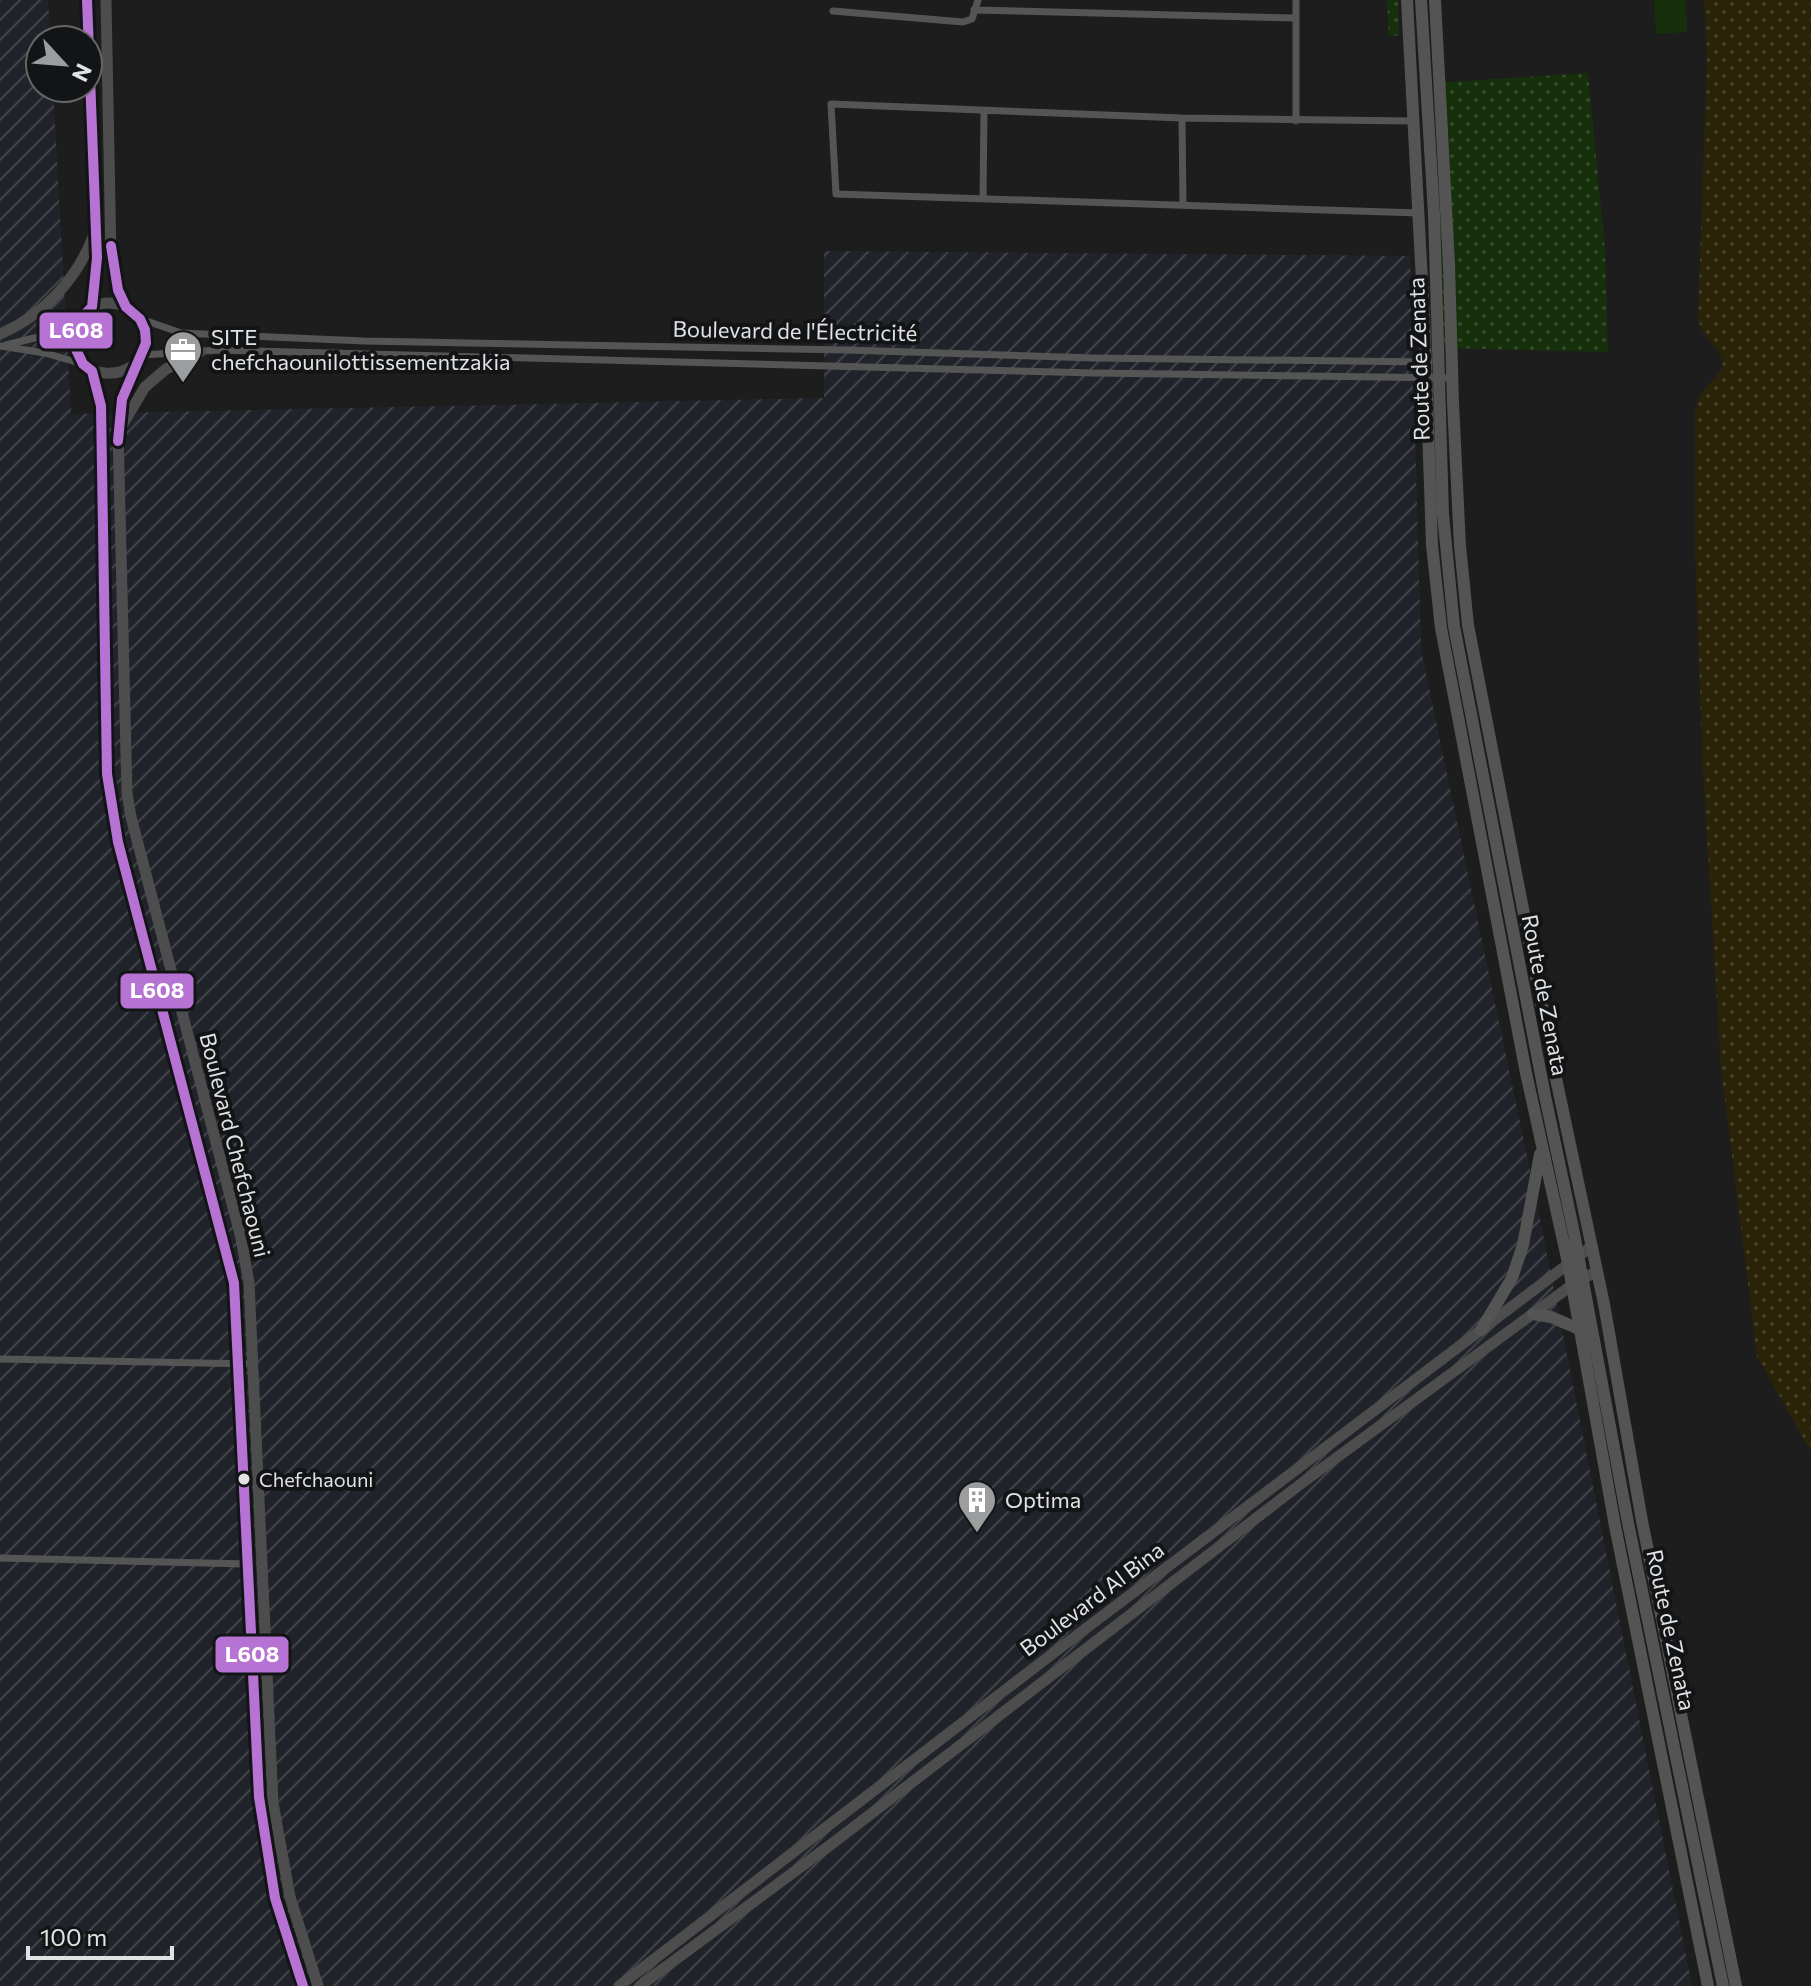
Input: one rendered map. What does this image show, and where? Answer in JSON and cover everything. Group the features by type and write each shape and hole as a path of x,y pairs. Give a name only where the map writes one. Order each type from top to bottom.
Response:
{"main road":[{"name":"Route de Zenata","path":"1407,0 1419,213 1437,362"},
{"name":"Route de Zenata","path":"1414,0 1437,362 1443,514 1454,626 1542,1081 1620,1525 1711,1986"},
{"name":"Route de Zenata","path":"1421,0 1437,362 1432,545 1441,628 1542,1147 1573,1260"},
{"name":"Route de Zenata","path":"1435,0 1449,265 1437,362"},
{"name":"Route de Zenata","path":"1437,378 1472,649 1736,1986"},
{"path":"1481,1330 1516,1267 1542,1147"},
{"name":"Route de Zenata","path":"1577,1282 1579,1329 1615,1526 1711,1986"},
{"name":"Route de Zenata","path":"1577,1282 1723,1986"},
{"path":"1533,1314 1551,1317 1579,1329"}],"street":[{"path":"87,0 97,258 92,307"},
{"path":"106,0 111,257 118,290 126,307 140,319"},
{"path":"967,0 974,10"},
{"path":"833,11 963,22 972,19 978,0"},
{"path":"1164,13 1165,0"},
{"path":"1296,0 1296,121"},
{"path":"974,10 1295,18"},
{"path":"1413,121 1182,118 831,104 836,194 1419,213"},
{"path":"983,199 984,111"},
{"path":"1182,118 1183,205"},
{"path":"1,342 12,329 44,307 70,282 83,262 95,232"},
{"path":"1,342 75,328 85,312 108,302 126,307"},
{"name":"Boulevard de l'Électricité","path":"140,319 181,333 364,341 1093,358 1437,362"},
{"name":"Boulevard Chefchaouni","path":"140,319 146,343 122,399 118,432 127,793 241,1238 250,1293 273,1803 290,1897 318,1986"},
{"name":"Boulevard Chefchaouni","path":"75,328 73,343 87,367 101,406 107,774 111,809 234,1283 262,1826 275,1898 303,1986"},
{"path":"1,342 114,375 138,360"},
{"name":"Boulevard de l'Électricité","path":"138,360 219,350 1095,373 1437,378"},
{"path":"118,432 145,387 166,369 200,352"},
{"name":"Boulevard Al Bina","path":"619,1986 1592,1246"},
{"name":"Boulevard Al Bina","path":"640,1986 833,1843 1302,1483 1577,1282 1597,1271"},
{"path":"0,1359 253,1364"},
{"path":"0,1558 247,1564"}],"shaded area":[{"path":"0,0 48,0 49,24 24,24 24,104 54,104 71,414 824,398 824,251 1410,256 1421,650 1535,1194 1692,1986 0,1986"}],"green space":[{"path":"1387,0 1398,0 1399,35 1389,37"},
{"path":"1654,0 1686,0 1687,32 1656,34"},
{"path":"1588,73 1605,251 1608,352 1444,348 1436,83"}],"sand":[{"path":"1704,0 1811,0 1811,1452 1757,1356 1721,1068 1703,770 1695,553 1695,410 1703,392 1722,367 1722,358 1698,319 1707,56"}],"transit line":[{"name":"L608","path":"87,0 97,258 92,307 78,321 73,343 83,364 92,371 101,406 107,774 118,842 234,1283 259,1797 275,1898 303,1986"},
{"name":"L608","path":"111,246 118,290 126,307 140,319 146,343 122,399 118,441"}],"place":[{"name":"SITE chefchaounilottissementzakia","path":"183,384"},
{"name":"Chefchaouni","path":"244,1479"},
{"name":"Optima","path":"977,1534"}]}
